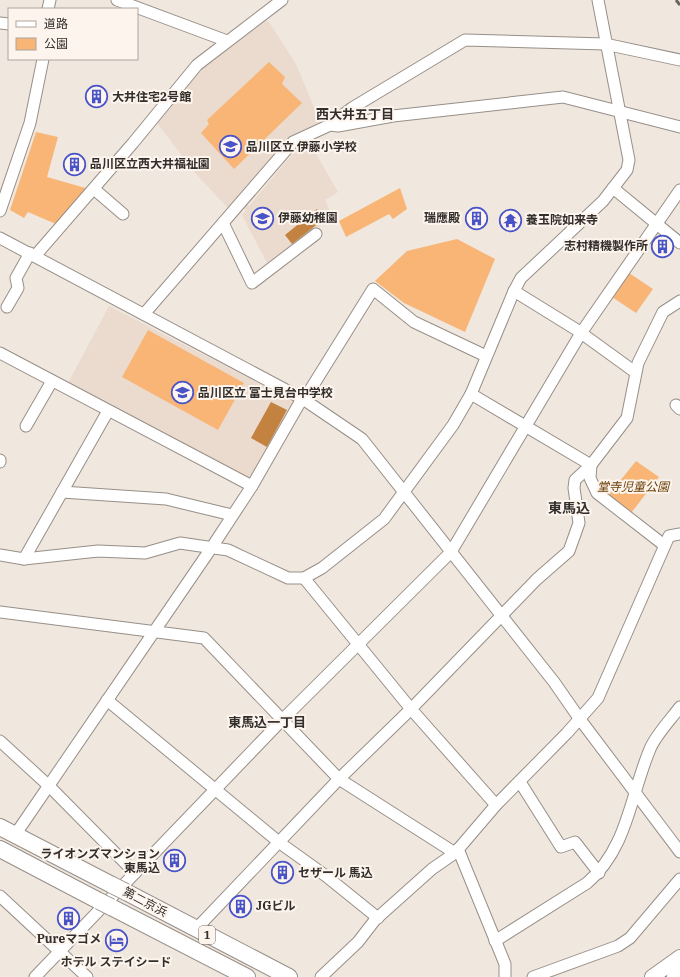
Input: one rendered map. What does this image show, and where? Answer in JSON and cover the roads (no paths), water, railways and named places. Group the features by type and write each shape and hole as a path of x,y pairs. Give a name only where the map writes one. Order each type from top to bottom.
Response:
{"highway":[{"name":"第二京浜","path":"0,827 289,977"},
{"name":"第二京浜","path":"0,849 247,977"}],"main road":[{"path":"652,977 680,957"},
{"path":"674,977 680,972"}],"street":[{"path":"117,0 228,41"},
{"path":"7,307 18,288 16,278 32,254 94,189 197,65 282,0"},
{"path":"0,555 24,559 98,551 145,553 180,543 228,550 288,578 304,578 322,568 384,519 402,492 453,425 471,394 514,291 521,278 603,201 627,170 629,160 605,44 598,0"},
{"path":"144,314 293,142 330,125 352,108 465,40 605,44 680,60"},
{"path":"0,211 30,123 43,60"},
{"path":"330,125 338,126 393,116 563,97 680,127"},
{"path":"613,188 680,243"},
{"path":"94,189 123,214"},
{"path":"35,977 282,720 451,552 581,333 680,190"},
{"path":"223,223 252,283 316,234"},
{"path":"0,238 303,399 362,439 402,492 554,682 579,718 636,791 680,852"},
{"path":"16,835 252,486 303,399 373,289 414,322 486,356"},
{"path":"514,291 581,333 635,372"},
{"path":"196,929 280,843 339,779 411,709 500,616 537,579 570,551 579,523 574,488 575,480 591,465 627,418 638,363 663,312 680,301"},
{"path":"0,353 252,486"},
{"path":"26,426 52,381"},
{"path":"471,394 591,465"},
{"path":"24,559 108,411"},
{"path":"591,465 590,478 597,493 664,545"},
{"path":"62,492 166,499 232,515"},
{"path":"321,977 358,942 378,918 432,869 456,851 496,806 598,698 664,545 669,536 680,534"},
{"path":"304,578 411,709 496,806"},
{"path":"0,612 204,638 339,779 456,851 505,964 505,977"},
{"path":"107,700 280,843 326,876 378,918"},
{"path":"495,941 587,883 599,873 611,858 617,847 650,748 680,707"},
{"path":"0,741 49,786 135,873"},
{"path":"520,782 561,847 575,842 599,873"},
{"path":"533,977 618,946 630,938 680,879"},
{"path":"0,896 61,951 87,977"}],"railway":[{"path":"676,0 680,5"}],"place":[{"name":"大井住宅2号館","path":"96,97"},
{"name":"品川区立 伊藤小学校","path":"230,147"},
{"name":"品川区立西大井福祉園","path":"74,164"},
{"name":"伊藤幼稚園","path":"262,218"},
{"name":"瑞應殿","path":"476,218"},
{"name":"養玉院如来寺","path":"511,220"},
{"name":"志村精機製作所","path":"663,246"},
{"name":"品川区立 冨士見台中学校","path":"182,393"},
{"name":"ライオンズマンション 東馬込","path":"175,861"},
{"name":"セザール 馬込","path":"282,873"},
{"name":"JGビル","path":"241,906"},
{"name":"Pureマゴメ","path":"69,918"},
{"name":"ホテル ステイシード","path":"116,941"}],"district":[{"name":"西大井五丁目","path":"355,114"},
{"name":"東馬込","path":"569,508"},
{"name":"東馬込一丁目","path":"267,722"}],"park label":[{"name":"堂寺児童公園","path":"633,487"}]}
